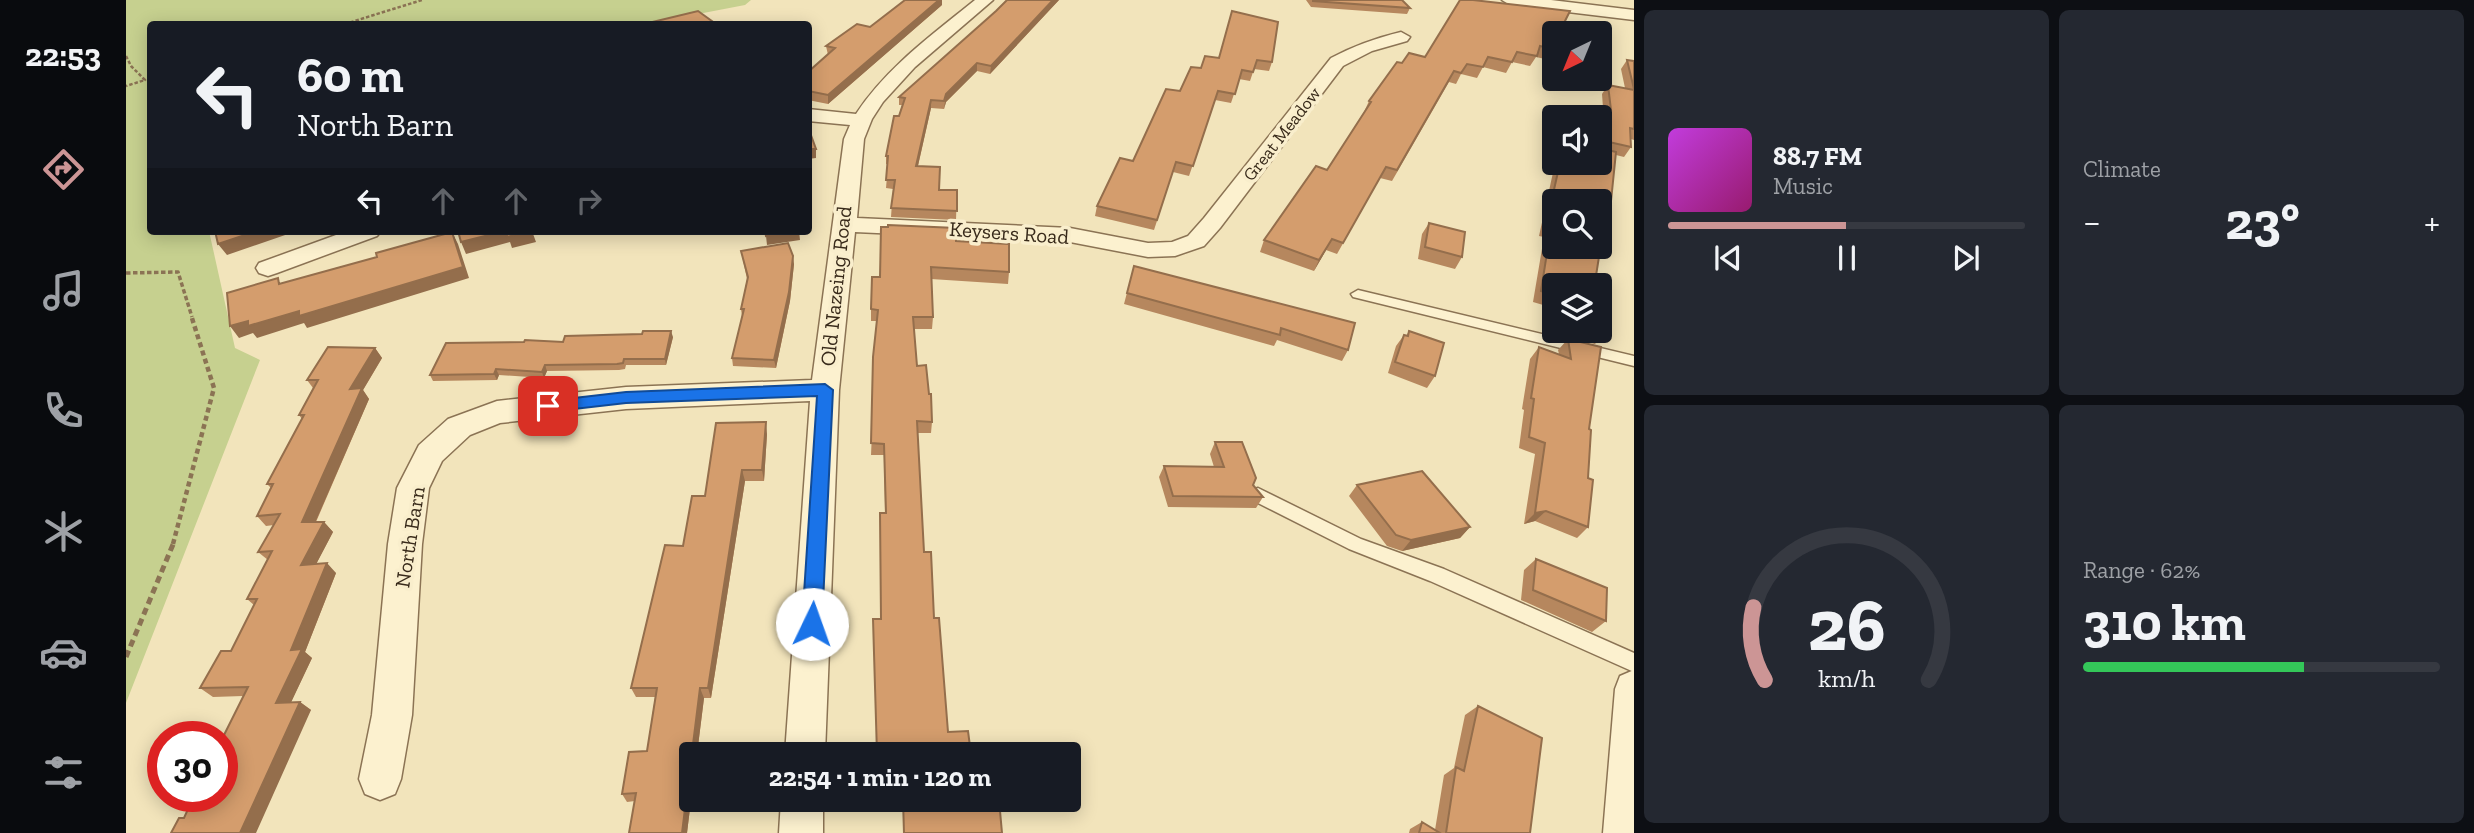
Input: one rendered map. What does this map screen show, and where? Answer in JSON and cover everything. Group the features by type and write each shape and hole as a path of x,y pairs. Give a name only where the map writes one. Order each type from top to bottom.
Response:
{"street":[{"name":"Old Nazeing Road","path":"806,742 825,390 849,162 859,120 882,87 985,0"},
{"path":"1510,0 1634,15"},
{"name":"Great Meadow","path":"1175,249 1196,241 1212,223 1337,62 1366,47 1401,37"},
{"path":"812,115 859,120"},
{"name":"Keysers Road","path":"843,224 1070,235 1148,250 1175,249"},
{"path":"268,268 358,235"},
{"name":"North Barn","path":"380,779 392,715 405,544 413,488 430,453 459,427 497,412 626,398 825,390"},
{"path":"1625,833 1634,689"},
{"path":"800,833 801,812"}],"lane":[{"path":"1358,294 1634,361"},
{"path":"1258,495 1356,544 1437,575 1634,663"}],"path":[{"path":"355,21 422,0"},
{"path":"126,56 131,66 145,79 126,88"},
{"path":"126,273 178,272 214,388 172,548 126,657"}],"green space":[{"path":"126,0 751,0 745,5 662,21 147,21 147,235 210,235 235,348 260,360 126,703"}],"building":[{"path":"905,0 939,0 828,95 812,92 812,68 835,48 826,46 857,24 870,27"},
{"path":"1007,0 1053,0 991,66 977,63 946,94 944,101 931,100 916,166 940,167 939,190 957,190 957,211 891,208 895,180 886,180 886,156 894,116 899,116 905,98 899,97"},
{"path":"1402,0 1410,8 1313,1"},
{"path":"1460,0 1570,11 1565,21 1542,21 1542,46 1537,56 1517,52 1512,62 1488,57 1483,67 1467,64 1461,73 1454,71 1397,170 1386,167 1343,243 1332,239 1319,260 1264,240 1316,166 1327,170 1371,102 1369,101 1397,62 1402,63 1409,53 1425,57"},
{"path":"698,11 712,21 656,21"},
{"path":"1232,11 1278,22 1272,62 1257,60 1253,72 1242,70 1235,94 1218,91 1193,166 1176,162 1157,220 1097,206 1120,158 1133,161 1166,89 1180,91 1191,67 1201,68 1205,56 1219,58"},
{"path":"1627,60 1634,61 1634,89"},
{"path":"1612,86 1634,90 1631,147 1612,143 1609,91 1612,91"},
{"path":"1612,151 1616,152 1612,191 1612,189 1554,189 1557,175 1612,175"},
{"path":"1429,223 1465,232 1462,257 1425,247"},
{"path":"881,227 956,228 956,241 1009,244 1009,272 931,267 933,317 913,317 917,366 926,365 931,394 932,422 917,421 924,552 931,552 934,618 939,618 948,732 968,731 969,742 877,742 873,619 881,619 880,513 886,513 884,444 871,443 873,357 878,310 871,309 872,277 880,277"},
{"path":"216,235 245,235 218,244"},
{"path":"441,235 453,235 463,267 299,316 299,311 248,326 248,321 230,326 227,293 278,278 279,284 377,257 376,253"},
{"path":"459,235 489,235 461,242"},
{"path":"788,243 793,256 789,292 774,360 732,358 744,309 741,309 748,277 741,251"},
{"path":"1546,259 1599,259 1596,273 1544,273"},
{"path":"1134,266 1355,323 1348,350 1281,328 1280,335 1127,293"},
{"path":"643,331 671,331 665,359 624,359 623,363 617,364 545,365 542,372 496,369 494,374 430,375 446,343 525,340 563,342 565,336 642,334"},
{"path":"1409,331 1444,343 1435,376 1395,362 1404,335 1408,336"},
{"path":"1569,343 1601,347 1589,429 1588,478 1593,480 1588,527 1546,511 1535,513 1545,443 1529,437 1534,399 1531,398 1539,347 1571,359"},
{"path":"328,347 375,348 350,389 362,388 302,522 324,522 301,565 327,563 291,650 302,649 276,703 300,702 240,833 171,833 179,818 184,818 187,812 238,812 238,721 231,721 248,687 200,688 221,651 231,651 257,599 247,599 272,551 258,552 280,514 257,516 273,484 267,484 304,415 299,415 318,380 307,380"},
{"path":"766,422 762,470 742,470 708,688 700,688 693,742 679,742 679,812 685,812 682,833 629,833 636,793 622,794 629,752 647,751 657,688 631,688 665,545 683,546 692,496 705,496 716,423"},
{"path":"1215,442 1242,442 1256,478 1253,485 1263,497 1173,496 1164,466 1224,467"},
{"path":"1422,471 1470,527 1411,540 1396,535 1357,485"},
{"path":"1536,559 1607,588 1606,621 1533,590"},
{"path":"1478,706 1542,738 1530,833 1446,833 1456,767 1464,771"},
{"path":"903,812 1000,812 1002,833 904,833"},
{"path":"1422,822 1440,833 1419,833"}],"route":[{"path":"548,406 626,398 825,390 812,624"}]}
